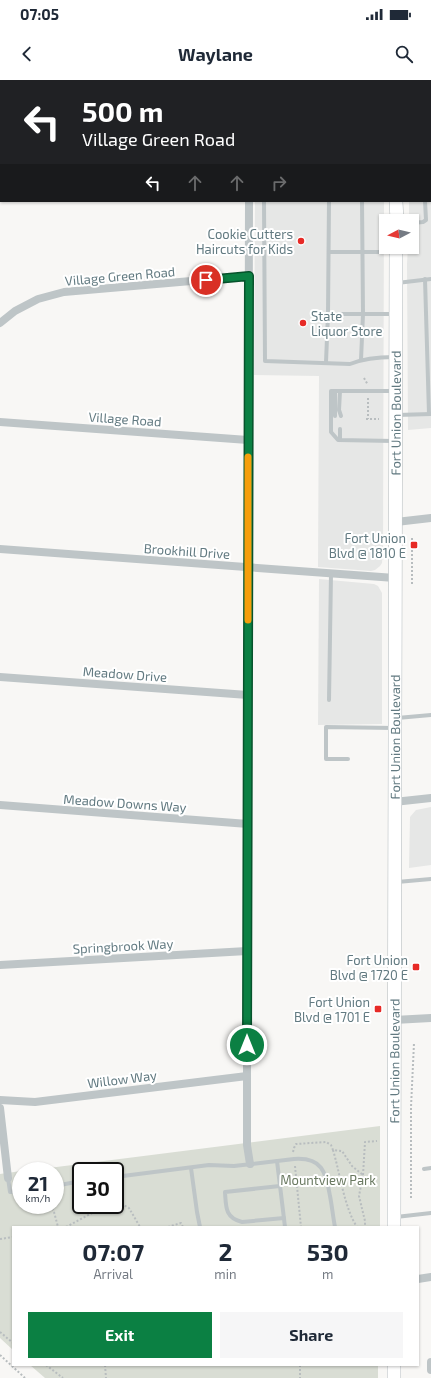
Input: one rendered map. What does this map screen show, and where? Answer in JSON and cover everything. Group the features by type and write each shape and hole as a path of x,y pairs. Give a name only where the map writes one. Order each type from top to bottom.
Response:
{"main road":[{"path":"396,202 396,214"},
{"name":"Fort Union Boulevard","path":"394,1222 394,802 397,391 396,254"},
{"path":"394,1366 394,1378"}],"street":[{"path":"249,202 247,1076 248,1145 250,1164"},
{"name":"Village Green Road","path":"0,323 15,311 38,299 64,292 249,276"},
{"name":"Village Road","path":"0,422 248,440"},
{"path":"396,522 431,518"},
{"name":"Brookhill Drive","path":"0,548 395,578"},
{"name":"Meadow Drive","path":"0,677 248,695"},
{"path":"394,802 431,798"},
{"name":"Meadow Downs Way","path":"0,805 248,824"},
{"name":"Springbrook Way","path":"0,965 247,951"},
{"path":"394,1020 431,1018"},
{"name":"Willow Way","path":"0,1100 35,1102 247,1076"},
{"path":"0,1108 8,1178"},
{"path":"419,1279 431,1277"},
{"path":"431,1362 431,1370"}],"lane":[{"path":"264,202 265,361 350,364 361,360 379,357 397,357"},
{"path":"326,362 329,202"},
{"path":"361,360 363,314 362,202"},
{"path":"419,222 426,220 425,202"},
{"path":"329,252 379,251"},
{"path":"396,283 431,279"},
{"path":"396,415 430,414 425,280"},
{"path":"328,314 396,314"},
{"path":"396,441 340,440 331,432 331,391 397,391"},
{"path":"335,391 335,416"},
{"path":"340,391 339,410 341,416"},
{"path":"335,428 335,436"},
{"path":"340,429 340,440"},
{"path":"329,700 331,574"},
{"path":"348,759 326,759 326,727 395,723 431,715"},
{"path":"394,882 431,879"},
{"path":"124,1175 209,1166 225,1167 302,1159 310,1160 318,1164 324,1170 327,1178 335,1226"},
{"path":"278,1161 285,1226"},
{"path":"191,1168 196,1212 200,1226"},
{"path":"424,1169 431,1168"},
{"path":"8,1178 10,1192 12,1192"},
{"path":"280,1186 224,1192 227,1210 230,1216 235,1220 242,1222 284,1218"},
{"path":"394,1222 431,1213"}],"path":[{"path":"368,397 367,418 379,418"},
{"path":"412,538 412,584"},
{"path":"410,1198 411,1107 414,1043"},
{"path":"365,1226 360,1196 365,1142 377,1141"},
{"path":"294,1152 296,1144 326,1142 331,1145 344,1195 352,1219 356,1226"},
{"path":"333,1150 342,1151 352,1166 363,1175"},
{"path":"295,1166 301,1226"},
{"path":"124,1205 129,1208 139,1226"},
{"path":"55,1214 58,1226"},
{"path":"68,1226 90,1214"},
{"path":"174,1226 182,1223 183,1226"},
{"path":"0,1239 12,1237"},
{"path":"0,1332 12,1342"},
{"path":"0,1355 25,1378"},
{"path":"47,1366 63,1378"},
{"path":"105,1366 106,1378"},
{"path":"300,1366 300,1378"}],"shaded area":[{"path":"255,202 384,202 384,214 379,214 379,254 384,254 383,552 382,563 375,570 371,571 318,567 319,376 254,375"},
{"path":"409,202 431,202 431,428 408,430 408,254 419,254 419,214 409,214"},
{"path":"319,579 374,584 378,586 382,593 382,724 318,725"},
{"path":"431,807 431,865 409,868 410,817 416,810"}],"green space":[{"name":"Mountview Park","path":"380,1126 380,1226 12,1226 12,1349 0,1338 0,1174 12,1172 12,1214 64,1214 64,1166 72,1165 72,1214 124,1214 124,1162 96,1162"},
{"path":"31,1366 378,1366 378,1378 45,1378"}],"slow traffic":[{"path":"248,457 248,620"}],"place":[{"name":"Cookie Cutters Haircuts for Kids","path":"301,241"},
{"name":"State Liquor Store","path":"303,323"},
{"name":"Fort Union Blvd @ 1810 E","path":"414,545"},
{"name":"Fort Union Blvd @ 1720 E","path":"416,967"},
{"name":"Fort Union Blvd @ 1701 E","path":"378,1009"}],"route":[{"path":"206,280 249,276 247,1045"}]}
